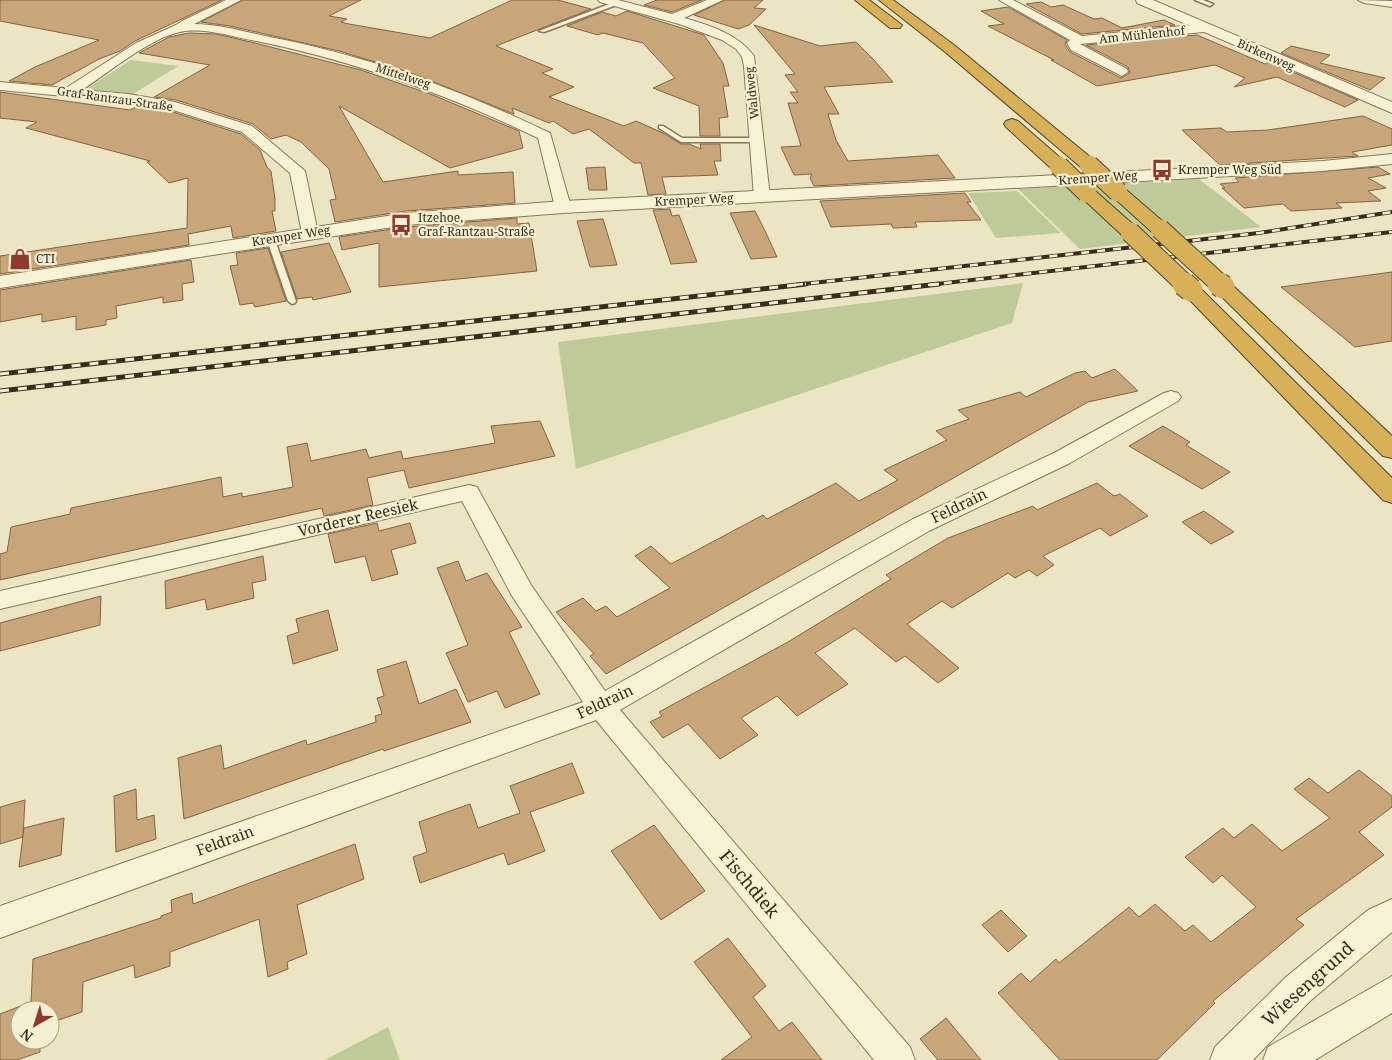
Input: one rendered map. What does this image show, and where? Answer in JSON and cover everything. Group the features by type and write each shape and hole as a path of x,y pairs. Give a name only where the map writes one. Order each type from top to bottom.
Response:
{"highway":[{"path":"862,0 924,49"},
{"path":"885,0 949,48 1089,165 1223,287 1392,450"},
{"path":"998,111 1191,290 1392,494"}],"street":[{"name":"Mittelweg","path":"180,28 186,23 235,0"},
{"name":"Waldweg","path":"604,0 716,32 732,39 748,54 755,108 757,172 762,197"},
{"path":"670,19 717,0"},
{"name":"Am Mühlenhof","path":"1005,0 1080,40"},
{"name":"Birkenweg","path":"1142,0 1392,108"},
{"path":"1364,0 1392,4"},
{"name":"Mittelweg","path":"69,92 161,34 180,28 196,27 260,38 347,58 440,88 503,115 545,136 563,207"},
{"name":"Am Mühlenhof","path":"1122,72 1073,44 1080,40 1158,34 1204,28"},
{"name":"Graf-Rantzau-Straße","path":"0,86 128,98 175,106 248,129 297,170 310,234"},
{"name":"Kremper Weg","path":"0,282 406,219 563,207 1314,166 1392,159"},
{"name":"Feldrain","path":"0,922 601,707 921,525 1062,458 1171,397"},
{"name":"Vorderer Reesiek","path":"0,600 469,492 520,590 601,707"},
{"name":"Fischdiek","path":"601,707 897,1060"},
{"name":"Wiesengrund","path":"1228,1060 1298,989 1380,921 1392,914"},
{"path":"1281,1060 1392,993"}],"lane":[{"path":"1198,0 1210,4"},
{"path":"542,31 617,4"},
{"path":"661,127 681,140 756,140"},
{"path":"271,240 292,301"}],"green space":[{"path":"131,60 178,66 133,94 86,89"},
{"path":"1199,179 1261,227 1080,249 1018,189"},
{"path":"1017,191 1061,233 996,238 968,193"},
{"path":"1023,283 1012,323 576,469 558,342"},
{"path":"388,1027 400,1060 325,1060"}],"building":[{"path":"0,0 222,0 135,41 120,51 99,59 52,85 9,81 35,67 99,40 0,21"},
{"path":"243,0 361,0 329,16 347,19 341,22 349,24 430,38 512,0 558,0 591,9 496,46 553,69 542,73 574,87 549,97 624,126 636,121 663,133 681,144 689,144 701,149 700,144 720,144 721,161 714,161 718,175 662,177 666,194 648,195 641,163 634,163 589,129 573,134 553,121 549,123 512,108 514,114 411,73 339,51 230,26 201,22"},
{"path":"657,0 702,0 672,12 644,5"},
{"path":"725,0 763,0 754,8 766,9 749,25 738,29 694,15"},
{"path":"1041,2 1051,7 1063,5 1094,19 1102,18 1122,28 1164,20 1175,25 1082,34 1026,4"},
{"path":"1008,7 1067,40 1065,44 1070,52 1121,78 1130,73 1128,67 1086,45 1197,35 1265,64 1269,62 1358,100 1345,107 1277,77 1234,87 1245,78 1215,65 1097,86 1051,60 1054,60 988,26 1004,24 981,11"},
{"path":"627,11 704,35 723,63 729,86 723,86 728,117 719,118 720,136 700,136 699,106 653,88 675,78 643,43 603,33 598,35 567,26 602,12 616,16"},
{"path":"754,25 820,46 856,42 893,82 824,87 839,114 828,114 836,140 848,161 938,155 955,178 814,186 810,178 812,174 794,175 781,147 801,146 788,103 798,103 790,92 798,92 785,75 795,74"},
{"path":"189,33 216,34 361,70 433,95 519,131 523,148 450,168 339,106 383,182 458,171 458,175 513,172 515,203 406,211 335,222 330,200 336,199 329,169 301,142 286,135 271,139 253,124 176,100 154,97 210,65 139,53 169,37"},
{"path":"1291,46 1330,55 1320,63 1385,78 1370,90 1281,53"},
{"path":"0,92 130,110 138,106 173,112 241,134 260,150 267,167 271,171 275,199 275,211 272,211 276,231 233,238 231,226 188,234 189,245 0,274 0,256 187,228 188,178 169,183 147,162 150,161 26,128 37,122 0,118"},
{"path":"1363,116 1392,129 1392,145 1352,152 1358,156 1220,165 1182,130 1221,128 1227,132 1268,130"},
{"path":"605,167 607,190 589,190 586,168"},
{"path":"1378,167 1390,174 1368,178 1386,188 1368,191 1381,201 1336,203 1342,208 1291,211 1283,204 1244,208 1220,184 1239,182 1235,178"},
{"path":"965,193 971,202 967,202 981,220 915,222 917,227 893,228 891,224 831,227 820,201"},
{"path":"670,209 672,216 679,215 697,262 671,264 653,210"},
{"path":"755,211 777,257 751,259 730,213"},
{"path":"517,218 517,224 529,223 537,271 379,287 379,243 342,250 339,237 406,227"},
{"path":"603,219 617,265 590,267 577,221"},
{"path":"329,243 351,292 313,300 312,297 297,299 281,252"},
{"path":"268,248 286,301 255,307 253,303 240,305 230,266 238,265 236,253"},
{"path":"191,260 194,282 182,284 183,300 163,303 163,297 116,306 117,318 106,320 106,325 76,330 76,316 42,322 42,314 0,322 0,290"},
{"path":"1392,272 1392,341 1355,347 1281,287"},
{"path":"1115,369 1138,391 1088,402 606,674 590,656 594,654 556,612 583,598 596,611 606,606 617,617 670,588 635,556 651,546 671,564 763,515 767,519 836,483 859,501 898,480 884,470 947,440 936,431 969,419 958,410 1020,392 1026,397 1075,373 1085,371 1092,378"},
{"path":"540,421 555,456 409,488 404,470 367,478 373,505 324,516 322,508 0,580 0,554 7,552 11,527 70,514 71,508 221,477 223,497 242,493 242,497 293,487 287,447 307,443 311,461 366,449 369,458 401,451 403,459 495,443 491,426"},
{"path":"1163,426 1190,442 1186,445 1230,472 1202,489 1129,446"},
{"path":"1097,483 1114,496 1120,494 1148,516 1110,536 1100,528 1043,556 1054,565 1037,576 1029,570 1015,578 1008,573 952,608 942,601 907,624 959,668 938,683 905,656 896,662 855,628 815,653 848,684 797,716 777,696 741,718 758,735 720,759 688,724 663,738 650,722 662,716 659,712 788,642 891,579 886,575 948,538 1033,506 1037,510"},
{"path":"1204,511 1234,532 1211,544 1182,522"},
{"path":"377,523 379,531 410,523 416,543 391,550 398,574 372,581 365,556 335,563 328,534"},
{"path":"263,556 266,580 252,583 254,598 207,610 205,599 166,609 165,581"},
{"path":"458,561 466,581 487,573 522,627 509,632 540,694 505,708 497,691 468,702 446,653 468,645 437,568"},
{"path":"101,596 100,625 0,651 0,623"},
{"path":"328,610 338,650 293,664 287,636 299,632 296,619"},
{"path":"406,661 419,704 456,689 471,722 384,751 383,749 184,819 178,758 221,745 224,769 306,740 307,745 376,722 375,716 382,714 377,698 384,696 377,670"},
{"path":"572,763 584,793 530,812 545,851 508,865 504,853 420,883 413,857 427,852 419,822 470,804 478,828 520,813 510,786"},
{"path":"1359,770 1392,796 1392,807 1359,832 1384,855 1296,919 1304,925 1213,1001 1215,1003 1157,1060 1060,1060 998,993 1021,973 1030,982 1056,959 1059,963 1129,907 1139,917 1155,904 1185,931 1193,925 1211,942 1256,907 1222,875 1213,883 1185,857 1223,828 1234,838 1252,824 1282,851 1330,818 1294,789 1309,778 1328,793"},
{"path":"136,789 137,820 154,815 156,839 116,852 114,796"},
{"path":"25,800 23,837 0,844 0,807"},
{"path":"64,818 61,855 19,867 24,828"},
{"path":"654,825 705,891 661,920 611,851"},
{"path":"355,844 364,879 297,905 307,954 287,962 288,969 268,977 259,919 170,952 170,966 135,978 134,965 83,982 82,1012 60,1020 60,1000 31,1000 33,959 161,918 161,916 172,912 171,900 192,893 193,904"},
{"path":"1001,910 1027,936 1008,952 982,925"},
{"path":"728,938 766,986 753,997 779,1031 792,1022 822,1060 721,1060 752,1037 694,962"},
{"path":"10,1010 10,1050 40,1050 40,1052 17,1060 0,1060 0,1014"},
{"path":"946,1018 981,1060 938,1060 920,1039"}],"railway":[{"path":"795,285 1259,233 1392,212"},
{"path":"928,285 1392,232"},
{"path":"0,374 806,284"},
{"path":"0,391 939,284"}],"place":[{"name":"Kremper Weg Süd","path":"1162,170"},
{"name":"Itzehoe, Graf-Rantzau-Straße","path":"401,225"},
{"name":"CTI","path":"20,259"}]}
